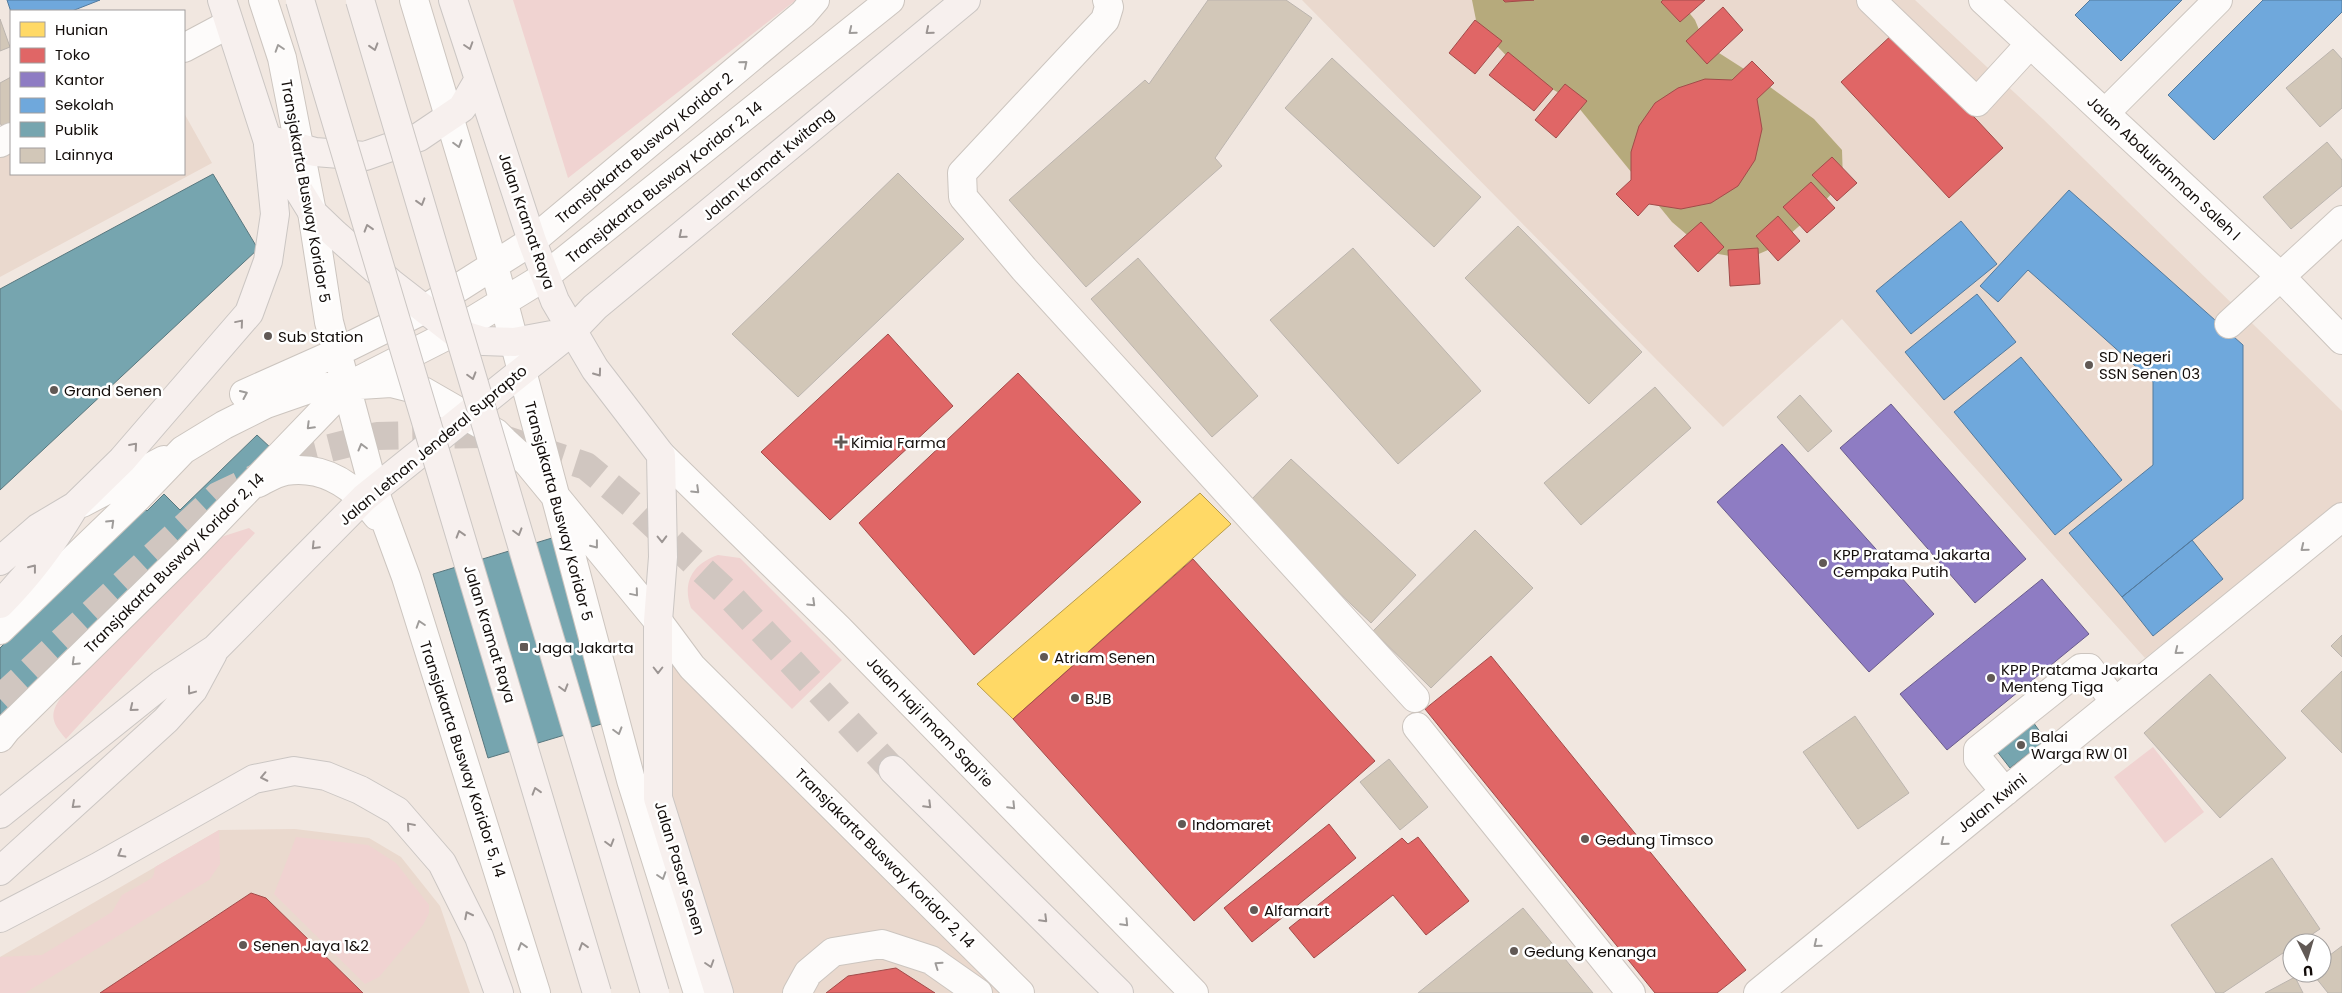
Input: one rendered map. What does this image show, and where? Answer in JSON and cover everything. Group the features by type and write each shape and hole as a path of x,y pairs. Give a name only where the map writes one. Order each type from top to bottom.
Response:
{"main road":[{"name":"Jalan Kramat Raya","path":"300,0 597,993"},
{"path":"360,0 654,993"},
{"name":"Jalan Kramat Raya","path":"453,0 544,277 572,331"},
{"name":"Jalan Kramat Kwitang","path":"572,331 594,307 966,0"},
{"path":"0,561 38,528 75,506 122,460 249,313 268,261 274,214 267,139 225,12"},
{"path":"267,139 315,152 365,156 419,138 462,108 479,79"},
{"path":"267,139 312,212 391,283 454,332 484,341 514,342 572,331"},
{"name":"Jalan Letnan Jenderal Suprapto","path":"0,814 162,684 215,649 369,494 572,331"},
{"name":"Jalan Haji Imam Sapi'ie","path":"572,331 595,369 661,456"},
{"path":"658,621 663,556 661,456"},
{"path":"0,604 25,578 52,544 75,506"},
{"name":"Jalan Pasar Senen","path":"658,621 658,798 719,993"},
{"name":"Jalan Letnan Jenderal Suprapto","path":"0,871 166,720 193,690 215,649"},
{"path":"893,770 1119,993"},
{"path":"0,918 98,867 254,779 294,771 326,776 360,790 397,811 442,863 479,936 499,993"}],"street":[{"name":"Transjakarta Busway Koridor 5","path":"263,0 282,58 312,212 329,322 346,386 369,494 386,527"},
{"name":"Transjakarta Busway Koridor 5","path":"414,0 494,266 631,780 698,993"},
{"name":"Transjakarta Busway Koridor 2","path":"183,450 208,420 234,399 425,309 532,241 803,14 814,0"},
{"name":"Transjakarta Busway Koridor 2, 14","path":"0,738 7,728 190,549 346,386 454,332 544,277 890,0"},
{"path":"1107,0 1109,7 1105,20 962,173 963,197 979,219 1030,276 1415,698"},
{"path":"1871,0 1977,102 2030,44"},
{"name":"Jalan Abdulrahman Saleh I","path":"1983,0 2280,276 2342,340"},
{"path":"2105,113 2218,0"},
{"path":"185,47 225,12"},
{"path":"2229,324 2342,220"},
{"name":"Transjakarta Busway Koridor 2, 14","path":"0,630 136,499 183,450 224,425 266,404 312,388 338,384 346,386 390,383 423,391 496,433 528,463 556,498"},
{"path":"75,506 183,450"},
{"name":"Jalan Haji Imam Sapi'ie","path":"661,456 839,629 1194,993"},
{"path":"249,487 285,471 316,470 369,494"},
{"path":"556,498 658,621 759,714 1039,993"},
{"name":"Jalan Kwini","path":"1758,993 2342,517"},
{"name":"Transjakarta Busway Koridor 5, 14","path":"386,527 406,577 536,993"},
{"name":"Transjakarta Busway Koridor 2, 14","path":"658,621 692,666 1020,993"},
{"path":"2005,792 1978,759 1978,750 2081,668 2089,668 2115,702"},
{"path":"1417,727 1631,993"},
{"path":"797,993 808,973 834,952 882,944 931,960 978,993"}],"shaded area":[{"path":"513,0 796,0 568,178"},
{"path":"1302,0 1915,0 2043,119 2342,411 2342,502 2145,658 1842,319 1723,427"},
{"path":"1472,0 1679,0 1695,20 1705,44 1755,76 1814,119 1842,150 1843,181 1813,214 1775,247 1747,259 1707,252 1672,222 1574,102 1520,70 1477,25"},
{"path":"185,115 212,163 0,277 0,158 10,153 10,175 185,175"},
{"path":"249,528 255,533 66,739 54,722 53,717 56,706 64,693 204,548 221,537"},
{"path":"718,555 740,558 842,660 792,709 691,608 688,590 691,576 702,564"},
{"path":"658,621 1025,993 717,993 658,798"},
{"path":"2153,747 2204,812 2165,843 2114,777"},
{"path":"295,829 369,838 401,857 440,906 470,993 0,993 0,957 219,830"},
{"path":"219,830 220,864 209,880 25,993 0,993 0,957 42,955 112,912 122,895 152,878 155,867"},
{"path":"296,837 368,845 396,863 429,905 429,913 423,925 379,977 365,984 274,894"}],"building: Hunian":[{"path":"1200,493 1231,524 1013,719 977,684"}],"building: Toko":[{"path":"1503,0 1534,0 1505,2"},
{"path":"1663,0 1705,0 1680,22 1661,2"},
{"path":"1723,7 1743,30 1707,64 1686,41"},
{"path":"1475,20 1502,41 1475,74 1449,53"},
{"path":"1895,32 2003,148 1949,198 1841,82"},
{"path":"1508,52 1553,89 1534,111 1489,75"},
{"path":"1752,61 1774,83 1757,99 1762,129 1755,160 1738,186 1711,203 1681,209 1649,204 1638,216 1616,194 1631,180 1631,152 1639,126 1655,103 1678,88 1705,79 1732,80"},
{"path":"1565,84 1587,101 1556,138 1535,120"},
{"path":"1832,157 1857,183 1837,201 1812,175"},
{"path":"1811,182 1835,208 1807,233 1783,207"},
{"path":"1778,216 1800,241 1778,261 1756,236"},
{"path":"1701,222 1724,247 1698,272 1674,246"},
{"path":"1758,248 1760,284 1730,286 1728,250"},
{"path":"888,334 953,406 830,520 761,452"},
{"path":"1018,373 1141,502 974,655 859,523"},
{"path":"1193,559 1375,761 1194,921 1013,719"},
{"name":"Gedung Timsco","path":"1491,656 1746,970 1717,993 1655,993 1425,709"},
{"path":"1329,824 1356,858 1252,942 1224,908"},
{"path":"1418,837 1469,901 1426,935 1393,895 1314,958 1289,928 1402,838 1408,844"},
{"name":"Senen Jaya 1&2","path":"251,893 266,898 363,993 100,993"},
{"path":"896,968 935,993 826,993 848,976"}],"building: Kantor":[{"path":"1891,404 2026,559 1975,603 1840,448"},
{"path":"1782,444 1934,614 1869,672 1717,502"},
{"path":"2042,579 2089,634 1947,750 1900,694"}],"building: Sekolah":[{"path":"7,0 100,0 75,10 10,10"},
{"path":"2090,0 2182,0 2121,61 2075,15"},
{"path":"2263,0 2342,0 2342,12 2214,140 2168,95"},
{"path":"2069,190 2243,345 2243,499 2122,597 2069,533 2153,465 2153,382 2028,270 1998,302 1980,286"},
{"path":"1961,221 1997,264 1911,334 1876,291"},
{"path":"1977,294 2016,342 1944,400 1905,352"},
{"path":"2021,357 2122,480 2055,535 1954,412"},
{"path":"2192,540 2223,579 2153,636 2122,597"}],"building: Publik":[{"name":"Grand Senen","path":"213,174 258,249 0,490 0,289"},
{"path":"257,435 272,449 0,719 0,648 142,507 147,511 164,494 180,510"},
{"path":"552,538 608,722 488,758 433,574"},
{"name":"Balai Warga RW 01","path":"2033,722 2046,740 2010,768 1996,750"}],"building: Lainnya":[{"path":"1208,0 1286,0 1312,18 1215,158 1222,166 1086,287 1009,200 1145,80 1149,84"},
{"path":"0,19 10,47 0,51"},
{"path":"2333,49 2342,59 2342,108 2320,127 2286,88"},
{"path":"1332,58 1481,197 1434,247 1285,108"},
{"path":"10,78 10,127 4,130 0,123 0,83"},
{"path":"2327,142 2342,160 2342,186 2291,229 2263,197"},
{"path":"898,173 964,239 798,397 732,334"},
{"path":"1518,226 1642,352 1589,404 1465,278"},
{"path":"1353,248 1481,391 1398,464 1270,320"},
{"path":"1138,258 1258,396 1212,437 1091,299"},
{"path":"1655,387 1691,428 1581,525 1544,483"},
{"path":"1800,395 1832,431 1808,452 1777,417"},
{"path":"1291,459 1416,575 1371,623 1246,505"},
{"path":"1475,530 1533,588 1431,688 1373,631"},
{"path":"2342,635 2342,657 2331,646"},
{"path":"2342,671 2342,753 2301,711"},
{"path":"2210,674 2286,758 2220,818 2144,733"},
{"path":"1855,716 1909,793 1858,829 1803,752"},
{"path":"1389,759 1428,807 1400,830 1360,782"},
{"path":"2272,858 2320,929 2314,933 2282,933 2282,954 2223,993 2216,993 2171,925"},
{"name":"Gedung Kenanga","path":"1523,908 1593,993 1418,993"},
{"path":"2342,946 2342,993 2328,993 2320,983 2332,983 2332,954"},
{"path":"2284,983 2298,983 2303,993 2265,993"}],"tunnel":[{"path":"0,699 218,496 306,454 377,436 488,434 586,466 634,506 726,592 893,770"}],"place":[{"name":"Sub Station","path":"268,336"},
{"name":"SD Negeri SSN Senen 03","path":"2089,365"},
{"name":"Grand Senen","path":"54,390"},
{"name":"Kimia Farma","path":"841,442"},
{"name":"KPP Pratama Jakarta Cempaka Putih","path":"1823,563"},
{"name":"Jaga Jakarta","path":"524,647"},
{"name":"Atriam Senen","path":"1044,657"},
{"name":"KPP Pratama Jakarta Menteng Tiga","path":"1991,678"},
{"name":"BJB","path":"1075,698"},
{"name":"Balai Warga RW 01","path":"2021,745"},
{"name":"Indomaret","path":"1182,824"},
{"name":"Gedung Timsco","path":"1585,839"},
{"name":"Alfamart","path":"1254,910"},
{"name":"Senen Jaya 1&2","path":"243,945"},
{"name":"Gedung Kenanga","path":"1514,951"}]}
